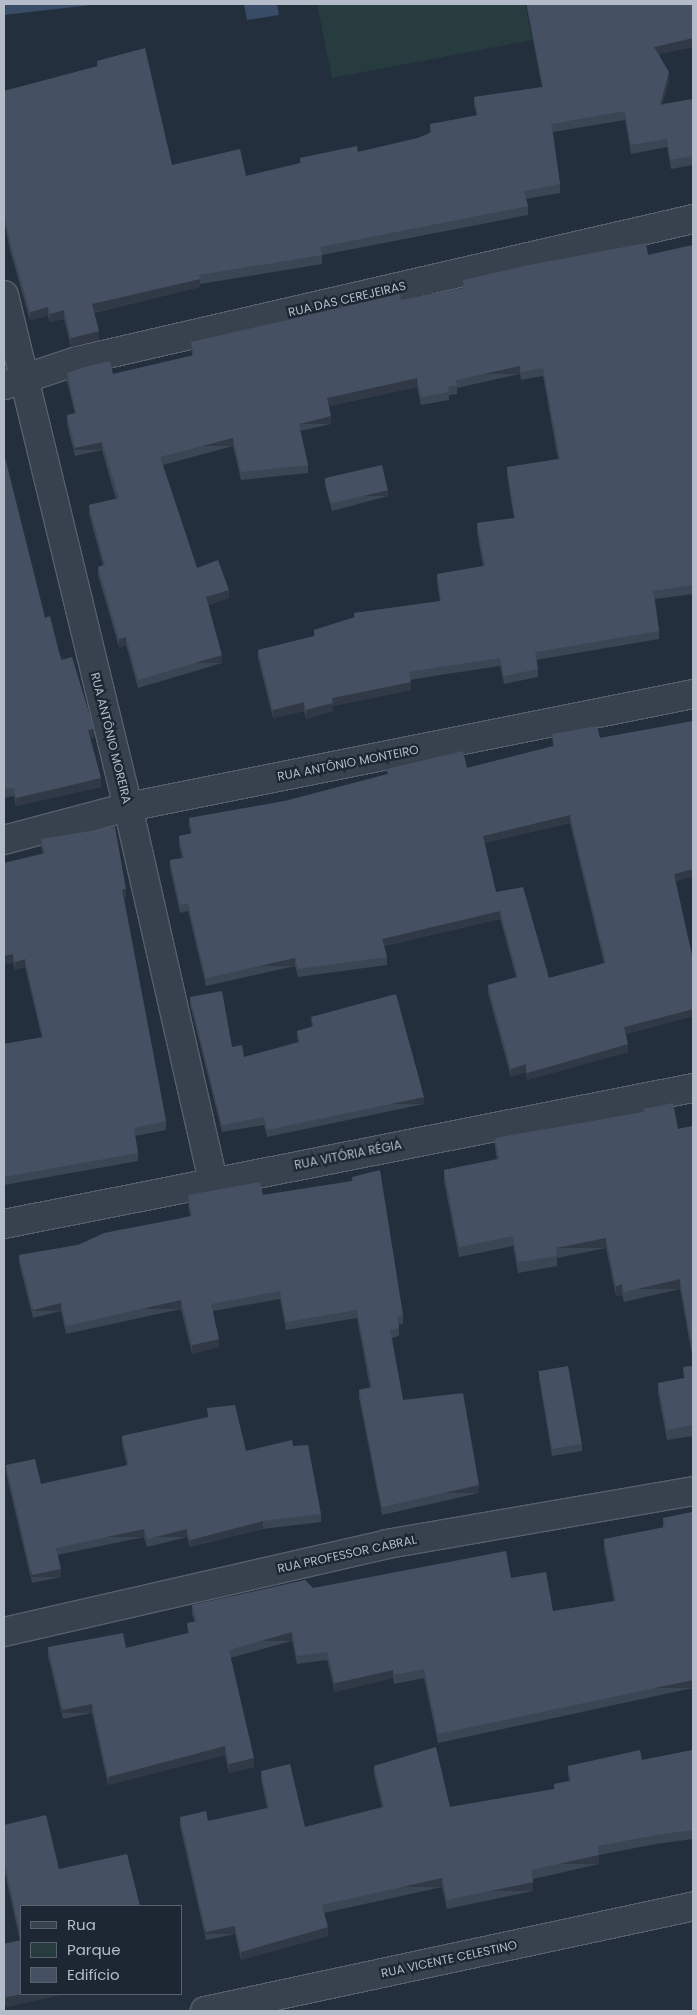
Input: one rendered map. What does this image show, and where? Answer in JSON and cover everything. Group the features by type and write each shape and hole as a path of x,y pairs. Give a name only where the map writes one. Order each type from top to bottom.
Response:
{"street":[{"name":"RUA DAS CEREJEIRAS","path":"13,382 77,361 693,219"},
{"name":"RUA ANTÔNIO MOREIRA","path":"4,295 13,382 128,807 213,1182"},
{"name":"RUA ANTÔNIO MONTEIRO","path":"4,840 128,807 693,694"},
{"name":"RUA VITÓRIA RÉGIA","path":"4,1224 693,1088"},
{"name":"RUA PROFESSOR CABRAL","path":"4,1632 387,1544 693,1491"},
{"name":"RUA VICENTE CELESTINO","path":"205,2011 693,1906"}],"green space":[{"path":"317,4 525,4 532,40 332,78"}],"water":[{"path":"4,4 99,4 4,15"},
{"path":"244,4 277,4 279,15 247,20"}],"building":[{"path":"527,4 693,4 693,38 654,47 669,72 660,105 693,99 693,156 671,160 667,139 631,145 625,111 551,124 560,184 524,191 528,206 320,247 322,255 199,275 200,279 92,304 99,331 71,338 64,310 50,314 48,307 30,312 4,213 4,91 98,66 97,61 145,48 172,165 240,149 246,176 301,163 300,158 357,146 358,152 418,138 432,132 430,124 478,115 474,97 543,87"},
{"path":"646,243 648,255 693,245 693,585 653,591 659,631 535,652 538,669 504,676 500,658 409,672 411,682 332,698 333,703 306,710 304,702 273,710 258,650 315,636 314,630 355,617 354,613 441,601 437,574 485,566 477,523 515,518 507,467 560,459 543,368 521,372 520,366 456,380 457,385 448,387 449,392 421,397 417,378 327,398 331,416 299,424 308,465 241,472 233,438 160,457 197,568 218,560 229,590 206,597 222,655 138,680 126,637 119,639 98,567 105,565 89,505 119,498 102,442 75,448 67,415 76,413 67,373 110,361 113,374 194,355 191,342 400,294 401,300 464,288 463,280 529,265"},
{"path":"4,454 45,618 50,616 61,660 72,657 94,729 88,730 101,778 16,798 14,788 4,789"},
{"path":"382,465 388,490 330,504 325,478"},
{"path":"693,721 693,869 674,874 693,960 693,1009 624,1027 628,1044 527,1073 526,1064 511,1069 488,985 518,977 499,906 500,911 382,939 387,957 298,969 295,958 206,978 188,903 180,905 170,860 184,858 179,836 193,833 189,818 285,801 389,774 387,769 463,751 467,768 554,746 552,734 597,726 600,738","holes":["570,815 606,963 549,978 523,887 496,892 483,836"]},
{"path":"115,827 126,889 122,890 166,1121 134,1128 138,1153 4,1177 4,1044 43,1037 25,959 15,962 13,954 4,956 4,863 45,853 41,839"},
{"path":"222,991 232,1047 242,1045 244,1057 300,1042 297,1031 314,1026 311,1017 396,994 424,1097 267,1130 264,1117 222,1125 190,997"},
{"path":"673,1103 678,1129 693,1126 693,1351 680,1279 624,1292 622,1284 616,1286 606,1238 556,1248 557,1256 518,1262 513,1236 459,1247 444,1170 499,1159 495,1138 644,1112 643,1109"},
{"path":"380,1170 403,1315 397,1316 399,1328 390,1330 403,1400 463,1393 479,1485 382,1507 359,1390 372,1387 357,1310 286,1322 280,1291 211,1304 219,1339 192,1345 181,1300 66,1326 61,1303 33,1310 19,1255 78,1245 104,1233 192,1216 188,1195 260,1182 263,1195 353,1181 352,1177"},
{"path":"568,1366 582,1444 552,1449 538,1371"},
{"path":"693,1366 693,1425 667,1430 658,1383 685,1378 683,1367"},
{"path":"235,1405 246,1451 292,1440 293,1446 308,1445 321,1514 263,1521 190,1540 187,1529 147,1539 144,1529 56,1548 61,1569 32,1575 6,1465 35,1459 41,1484 129,1465 122,1436 209,1417 207,1408"},
{"path":"693,1512 693,1680 438,1734 424,1669 394,1675 393,1670 335,1683 327,1652 297,1656 292,1632 229,1650 254,1758 229,1764 225,1746 108,1777 92,1704 63,1710 48,1647 123,1633 126,1648 189,1633 187,1623 197,1621 192,1605 305,1580 313,1588 506,1551 511,1578 546,1572 553,1611 616,1601 604,1539 665,1527 663,1518"},
{"path":"436,1747 450,1807 555,1789 554,1784 571,1781 568,1766 640,1750 642,1760 693,1750 693,1830 598,1846 599,1855 531,1870 533,1882 447,1900 442,1878 322,1905 328,1927 241,1952 235,1926 206,1932 180,1817 206,1811 208,1821 269,1808 261,1771 290,1764 305,1827 384,1807 374,1766"},
{"path":"46,1815 59,1869 127,1854 140,1905 20,1905 20,1931 4,1859 4,1825"},
{"path":"20,1940 20,1994 6,1997 4,1989 4,1944"}]}
